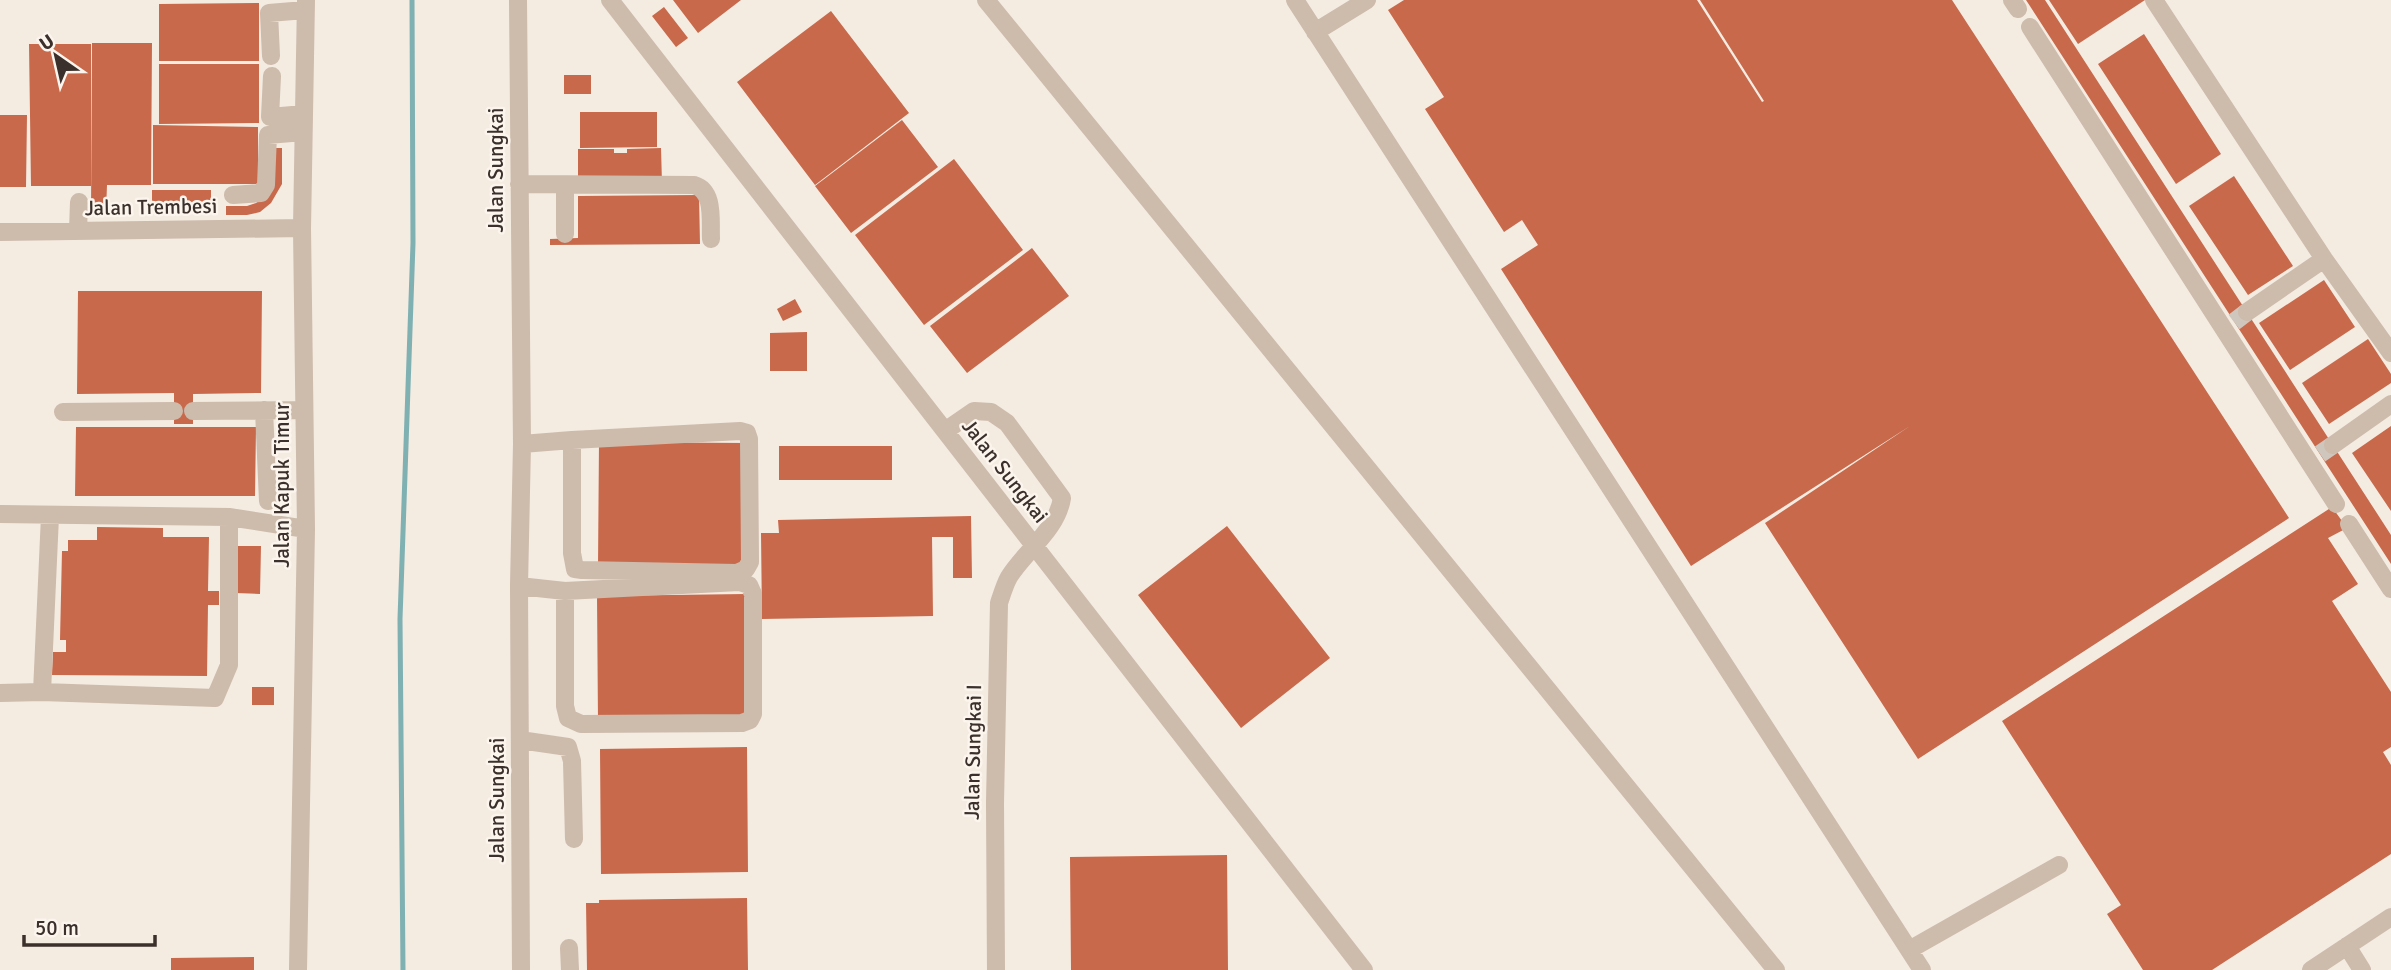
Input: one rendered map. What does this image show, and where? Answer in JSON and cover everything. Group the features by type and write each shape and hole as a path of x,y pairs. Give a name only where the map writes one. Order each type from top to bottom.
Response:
{"street":[{"name":"Jalan Sungkai","path":"518,0 522,444 519,586 520,970"},
{"name":"Jalan Sungkai","path":"610,0 1364,970"},
{"path":"986,0 1776,970"},
{"path":"1295,0 1922,970"},
{"path":"1315,32 1367,0"},
{"path":"2154,0 2324,258 2391,353"},
{"path":"271,56 269,13 305,5"},
{"name":"Jalan Kapuk Timur","path":"298,970 306,529 302,228 305,5"},
{"path":"2030,27 2235,321 2321,453 2336,503"},
{"path":"272,76 270,117 304,123"},
{"path":"233,195 261,193 266,186 268,135 304,123"},
{"path":"519,184 703,187 708,195 711,239"},
{"path":"565,186 565,234"},
{"path":"78,231 79,202"},
{"name":"Jalan Trembesi","path":"0,232 302,228"},
{"path":"2235,321 2324,258"},
{"path":"2321,453 2391,404"},
{"path":"264,410 268,500"},
{"path":"193,411 304,410"},
{"path":"63,412 174,411"},
{"name":"Jalan Sungkai I","path":"945,431 974,411 991,412 1007,423 1062,499 1060,510 1009,578 999,603 995,803 996,970"},
{"path":"522,444 572,440 740,431 747,433 750,562 746,569 737,573 575,569 572,553 572,440"},
{"path":"0,514 229,517 306,529"},
{"path":"42,692 50,516"},
{"path":"0,693 215,698 229,665 229,517"},
{"path":"2348,524 2391,589"},
{"path":"519,586 565,591 739,582 749,584 753,594 753,714 750,720 742,723 581,724 568,718 565,706 565,591"},
{"path":"520,740 568,747 572,761 574,839"},
{"path":"1909,950 2059,866"},
{"path":"2311,970 2391,917"},
{"path":"2347,946 2362,970"},
{"path":"569,948 569,970"}],"building":[{"path":"673,0 741,0 698,33"},
{"path":"1404,0 1697,0 1762,102 1764,101 1700,0 1952,0 2289,518 1918,759 1765,523 1910,426 1691,566 1501,269 1538,245 1522,220 1504,232 1425,109 1444,97 1388,10"},
{"path":"2026,0 2045,0 2391,535 2391,564"},
{"path":"2049,0 2145,0 2078,44"},
{"path":"259,3 259,61 159,61 159,4"},
{"path":"664,7 688,38 676,47 652,16"},
{"path":"831,11 909,113 815,185 737,82"},
{"path":"2144,34 2221,154 2176,184 2098,64"},
{"path":"92,43 152,43 151,185 107,185 106,211 91,211"},
{"path":"29,44 91,44 91,186 31,186"},
{"path":"159,64 259,64 259,123 159,124"},
{"path":"564,75 591,75 591,94 564,94"},
{"path":"580,112 657,112 657,147 580,148"},
{"path":"0,115 27,115 26,187 0,187"},
{"path":"902,120 938,167 851,233 815,186"},
{"path":"153,125 258,127 258,184 153,184"},
{"path":"272,148 282,148 282,184 271,203 260,212 226,215 226,206 247,206 265,197"},
{"path":"661,148 662,183 578,184 578,149 614,149 614,153 627,153 627,149"},
{"path":"954,159 1023,250 924,325 855,235"},
{"path":"2234,176 2293,266 2248,295 2189,206"},
{"path":"152,190 211,190 211,213 152,213"},
{"path":"699,195 700,244 550,245 550,239 578,238 578,196"},
{"path":"1032,248 1069,296 967,373 930,326"},
{"path":"2324,280 2355,327 2290,370 2259,323"},
{"path":"78,291 262,291 261,393 193,394 193,424 174,424 174,393 77,394"},
{"path":"795,299 802,312 783,321 777,309"},
{"path":"807,332 807,371 770,371 770,333"},
{"path":"2368,339 2391,374 2391,383 2329,424 2302,383"},
{"path":"2391,426 2391,511 2352,453"},
{"path":"76,427 256,427 255,496 75,496"},
{"path":"599,442 747,443 746,569 598,568"},
{"path":"779,446 892,446 892,480 779,480"},
{"path":"2332,507 2347,528 2328,538 2358,584 2332,601 2391,692 2391,747 2383,752 2391,765 2391,854 2212,970 2143,970 2107,914 2121,905 2002,721"},
{"path":"971,516 972,578 953,578 953,537 932,537 933,616 762,619 761,533 779,533 778,520"},
{"path":"1227,526 1330,658 1241,728 1138,595"},
{"path":"97,527 163,528 163,537 209,537 208,591 219,591 219,605 208,605 207,676 52,675 53,652 66,652 66,640 60,640 62,551 68,551 68,540 97,540"},
{"path":"236,546 261,546 260,594 236,593"},
{"path":"746,594 747,720 598,722 597,596"},
{"path":"252,687 274,687 274,705 252,705"},
{"path":"747,747 748,872 601,874 600,749"},
{"path":"1227,855 1228,970 1071,970 1070,857"},
{"path":"747,898 748,970 587,970 586,903 599,903 599,900"},
{"path":"254,957 254,970 171,970 171,958"}],"waterway":[{"path":"403,970 400,619 413,243 412,0"}],"tunnel":[{"path":"2234,322 2247,312"},
{"path":"2320,454 2333,445"}]}
